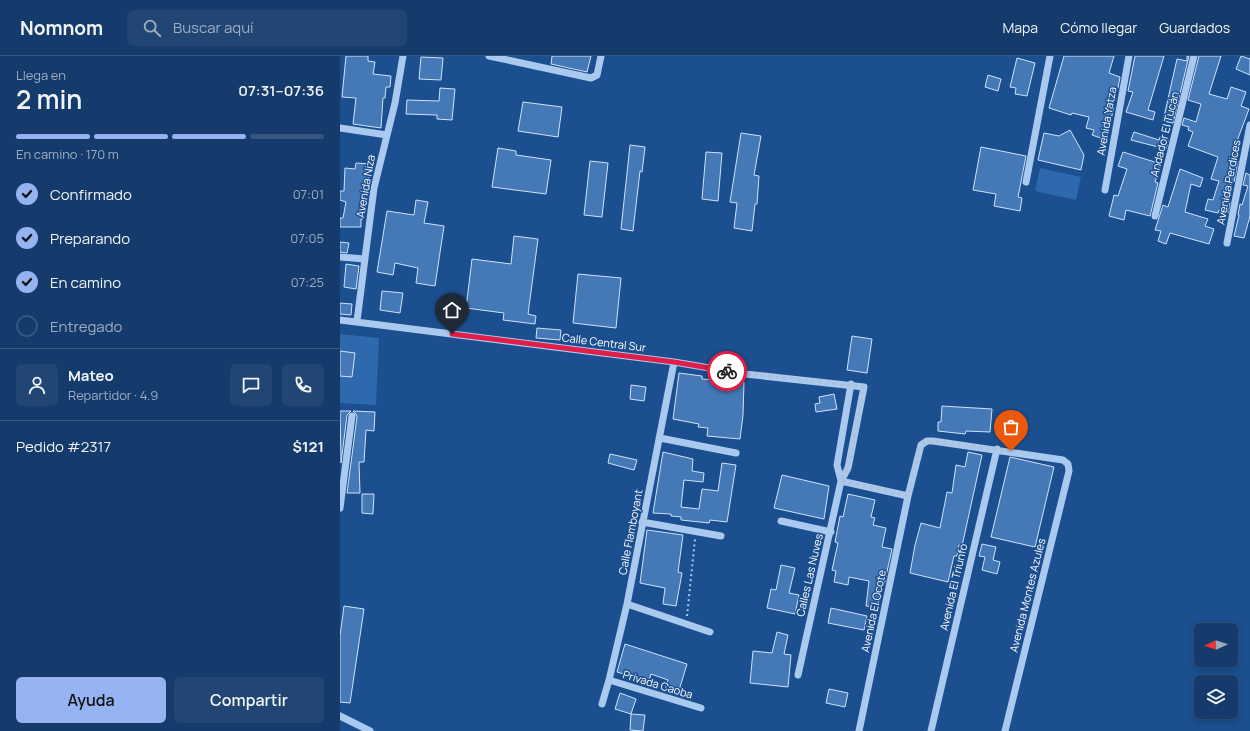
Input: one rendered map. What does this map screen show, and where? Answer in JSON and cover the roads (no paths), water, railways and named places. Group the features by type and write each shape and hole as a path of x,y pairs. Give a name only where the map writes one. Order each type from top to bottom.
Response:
{"street":[{"name":"Avenida Niza","path":"357,321 374,188 395,103 403,56"},
{"path":"489,56 591,78 597,75 601,56"},
{"path":"1026,182 1050,56"},
{"name":"Avenida Yatza","path":"1104,190 1129,56"},
{"name":"Andador El Tucán","path":"1155,216 1194,56"},
{"name":"Avenida Perdices","path":"1227,243 1250,125"},
{"path":"340,128 387,135"},
{"path":"340,257 365,259"},
{"name":"Calle Central Sur","path":"340,320 674,362 745,374 851,384 864,387"},
{"name":"Calle Flamboyant","path":"602,704 627,604 674,362"},
{"name":"Calles Las Nuves","path":"841,481 836,465 851,384"},
{"name":"Calles Las Nuves","path":"798,675 831,532 841,481 848,468 864,387"},
{"path":"341,508 352,416"},
{"path":"660,438 736,453"},
{"name":"Avenida El Ocote","path":"859,731 908,496 921,445 927,441 997,449"},
{"name":"Avenida Montes Azules","path":"997,449 1064,460 1068,464 1068,471 1005,731"},
{"name":"Avenida El Triunfo","path":"930,731 997,449"},
{"path":"841,481 908,496"},
{"path":"781,521 831,532"},
{"path":"642,522 721,536"},
{"path":"627,604 710,632"},
{"name":"Privada Caoba","path":"609,680 701,708"},
{"path":"340,716 370,731"}]}
